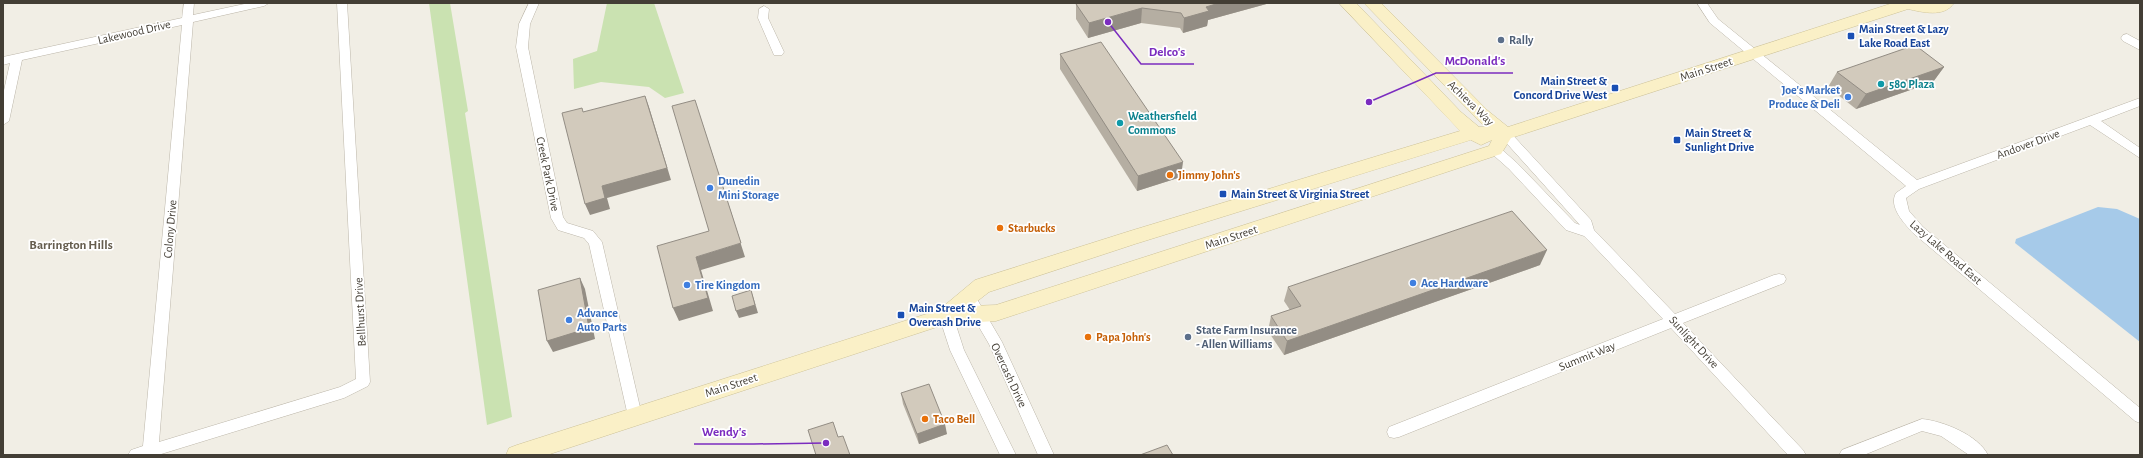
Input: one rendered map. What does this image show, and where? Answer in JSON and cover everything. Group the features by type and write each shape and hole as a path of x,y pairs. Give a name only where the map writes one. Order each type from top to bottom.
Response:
{"main road":[{"name":"Achieva Way","path":"1347,3 1473,133"},
{"name":"Achieva Way","path":"1372,3 1481,114 1500,142"},
{"name":"Main Street","path":"517,455 946,316 996,313 1152,262 1753,54 1907,4 1930,9 1946,3"},
{"name":"Main Street","path":"946,316 982,286 1214,213 1473,133 1500,142"},
{"path":"1152,262 1158,251 1194,236 1204,228 1214,213"}],"street":[{"name":"Colony Drive","path":"151,453 189,3"},
{"name":"Lakewood Drive","path":"3,61 264,3"},
{"name":"Bellhurst Drive","path":"136,455 151,453 344,392 363,382 342,3"},
{"name":"Creek Park Drive","path":"534,3 525,17 522,48 557,218 563,227 588,234 595,242 635,416"},
{"path":"1702,3 1714,21 1915,186"},
{"path":"764,9 763,18 778,52"},
{"path":"2127,38 2140,46"},
{"path":"3,121 17,58"},
{"name":"Andover Drive","path":"1915,186 2140,102"},
{"path":"2091,120 2140,154"},
{"name":"Sunlight Drive","path":"1500,142 1514,166 1571,227 1588,232 1674,321 1798,455"},
{"name":"Sunlight Drive","path":"1500,142 1586,223 1588,232"},
{"name":"Lazy Lake Road East","path":"1915,186 1900,196 1899,204 1904,216 1918,230 2140,417"},
{"name":"Summit Way","path":"1394,432 1779,278"},
{"name":"Overcash Drive","path":"969,298 995,342 1046,455"},
{"path":"946,316 957,350 1008,455"},
{"path":"1848,455 1922,425 1932,425 1952,434 1978,453"}],"green space":[{"path":"429,3 450,3 468,111 465,113 512,417 487,425"},
{"path":"607,3 654,3 684,93 665,98 649,87 601,82 574,89 573,59 597,51"}],"water":[{"path":"2098,207 2117,209 2140,219 2140,342 2015,243 2016,239"}],"building":[{"path":"1219,3 1206,7 1209,11 1184,18 1181,13 1142,8 1089,23 1076,4"},
{"name":"Weathersfield Commons","path":"1101,42 1183,162 1138,176 1060,54"},
{"path":"1915,45 1944,67 1866,94 1837,72"},
{"path":"645,96 667,168 602,186 605,198 585,204 562,113 582,108 583,112"},
{"path":"695,100 741,243 696,257 708,298 673,308 657,246 709,231 672,106"},
{"name":"Ace Hardware","path":"1512,211 1547,250 1287,341 1271,316 1301,306 1288,287"},
{"name":"Advance Auto Parts","path":"580,278 589,328 547,341 538,290"},
{"path":"751,290 755,305 736,311 732,296"},
{"name":"Taco Bell","path":"929,384 945,424 917,434 901,393"},
{"path":"833,422 838,437 843,436 850,455 816,455 808,430"},
{"path":"1167,445 1173,455 1140,455"}],"place":[{"name":"Delco's","path":"1108,22"},
{"name":"Main Street & Lazy Lake Road East","path":"1851,36"},
{"name":"Rally","path":"1501,40"},
{"name":"580 Plaza","path":"1881,84"},
{"name":"Main Street & Concord Drive West","path":"1615,88"},
{"name":"Joe's Market Produce & Deli","path":"1848,97"},
{"name":"McDonald's","path":"1369,102"},
{"name":"Weathersfield Commons","path":"1120,123"},
{"name":"Main Street & Sunlight Drive","path":"1677,140"},
{"name":"Jimmy John's","path":"1170,175"},
{"name":"Dunedin Mini Storage","path":"710,188"},
{"name":"Main Street & Virginia Street","path":"1223,194"},
{"name":"Starbucks","path":"1000,228"},
{"name":"Ace Hardware","path":"1413,283"},
{"name":"Tire Kingdom","path":"687,285"},
{"name":"Main Street & Overcash Drive","path":"901,315"},
{"name":"Advance Auto Parts","path":"569,320"},
{"name":"Papa John's","path":"1088,337"},
{"name":"State Farm Insurance - Allen Williams","path":"1188,337"},
{"name":"Taco Bell","path":"925,419"},
{"name":"Wendy's","path":"826,443"}],"district":[{"name":"Barrington Hills","path":"71,245"}]}
